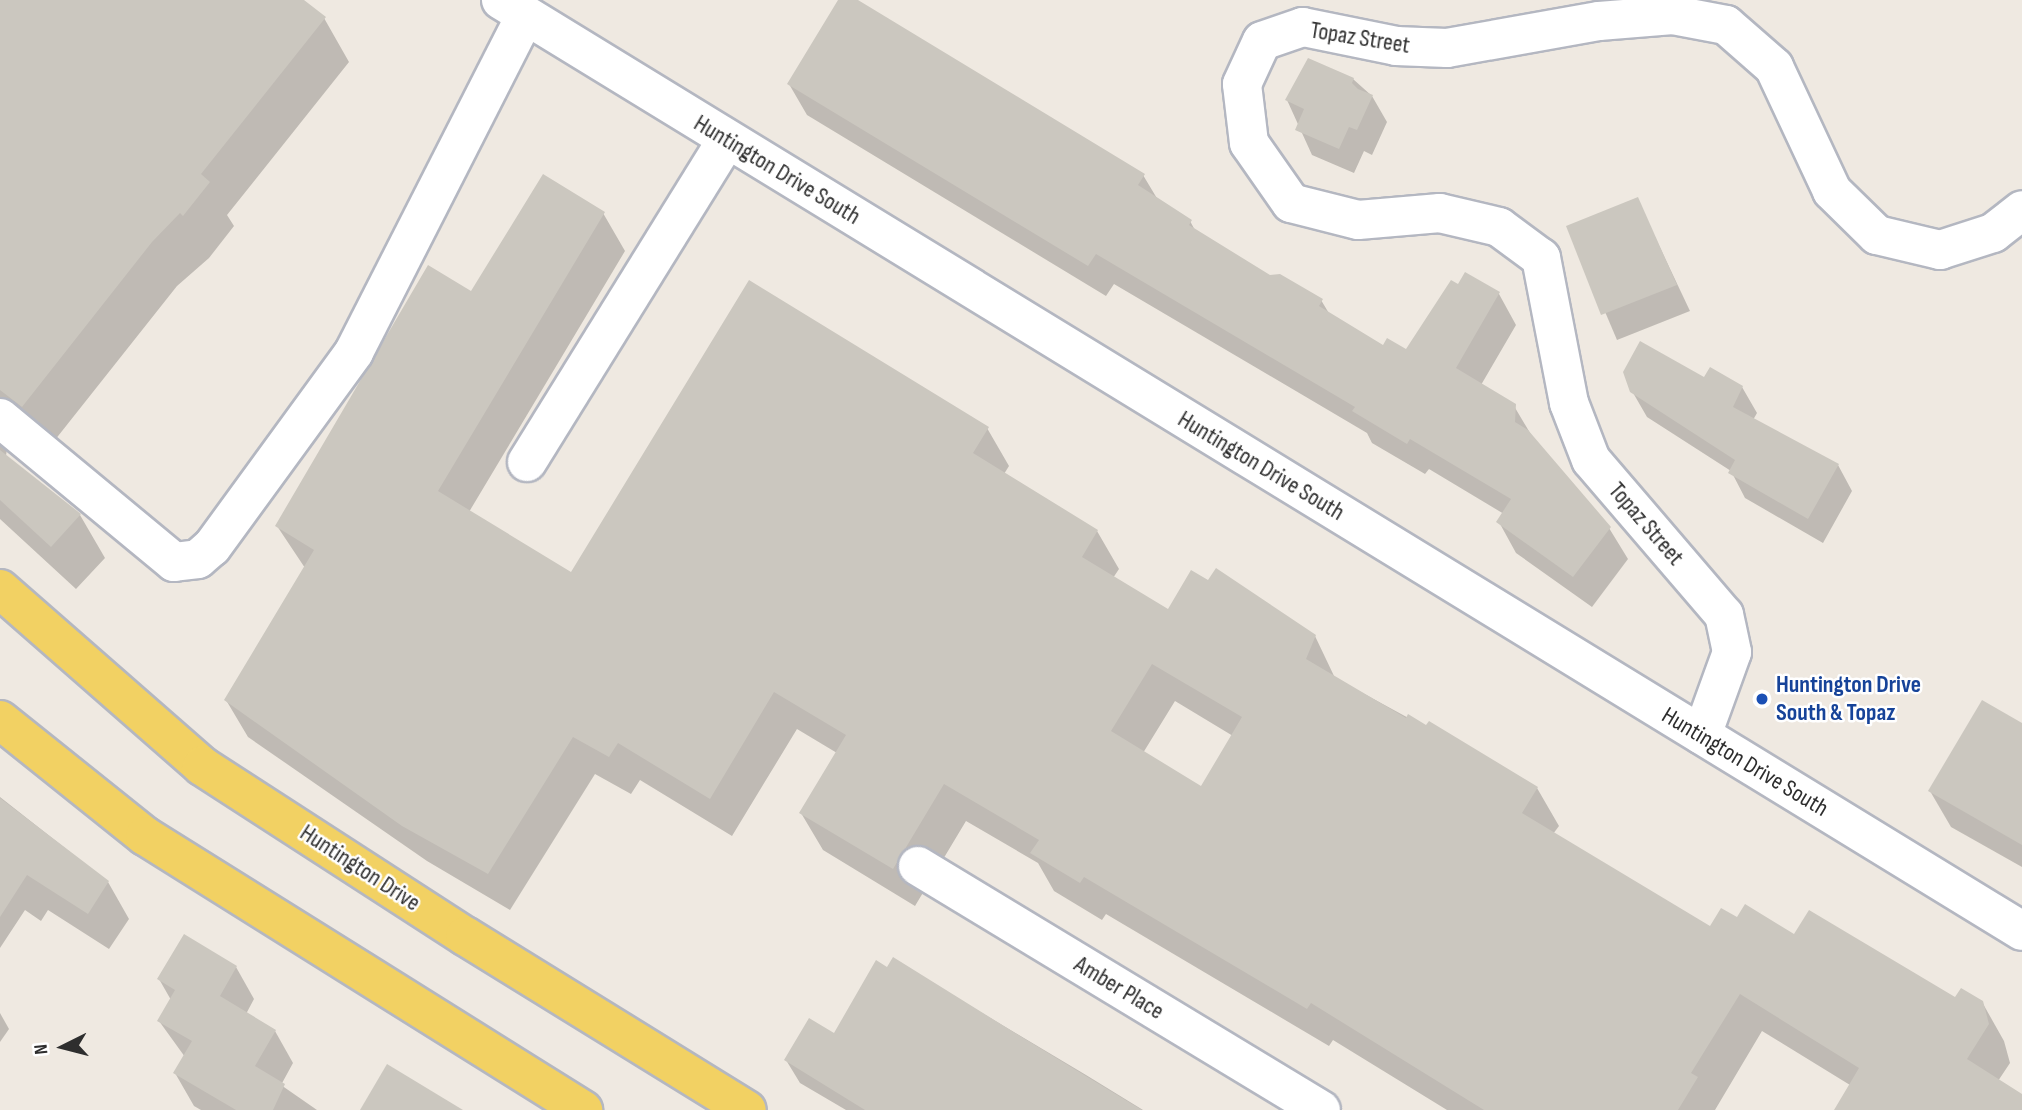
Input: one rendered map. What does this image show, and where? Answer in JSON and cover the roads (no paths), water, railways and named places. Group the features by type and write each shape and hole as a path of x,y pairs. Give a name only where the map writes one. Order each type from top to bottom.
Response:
{"main road":[{"name":"Huntington Drive","path":"0,589 202,766 465,936 747,1110"},
{"path":"0,720 145,836 295,934 583,1110"}],"street":[{"name":"Huntington Drive South","path":"513,8 2022,931"},
{"path":"0,418 174,562 198,559 212,547 354,352 513,8"},
{"name":"Topaz Street","path":"1702,735 1732,652 1724,615 1591,460 1569,403 1541,258 1499,226 1440,213 1358,220 1291,203 1249,143 1242,84 1262,41 1303,27 1396,46 1447,48 1599,21 1673,15 1726,25 1774,67 1832,191 1877,235 1940,250 1993,233 2022,209"},
{"path":"527,462 727,139"},
{"name":"Amber Place","path":"918,866 1321,1110"}],"place":[{"name":"Huntington Drive South & Topaz","path":"1762,699"}]}
